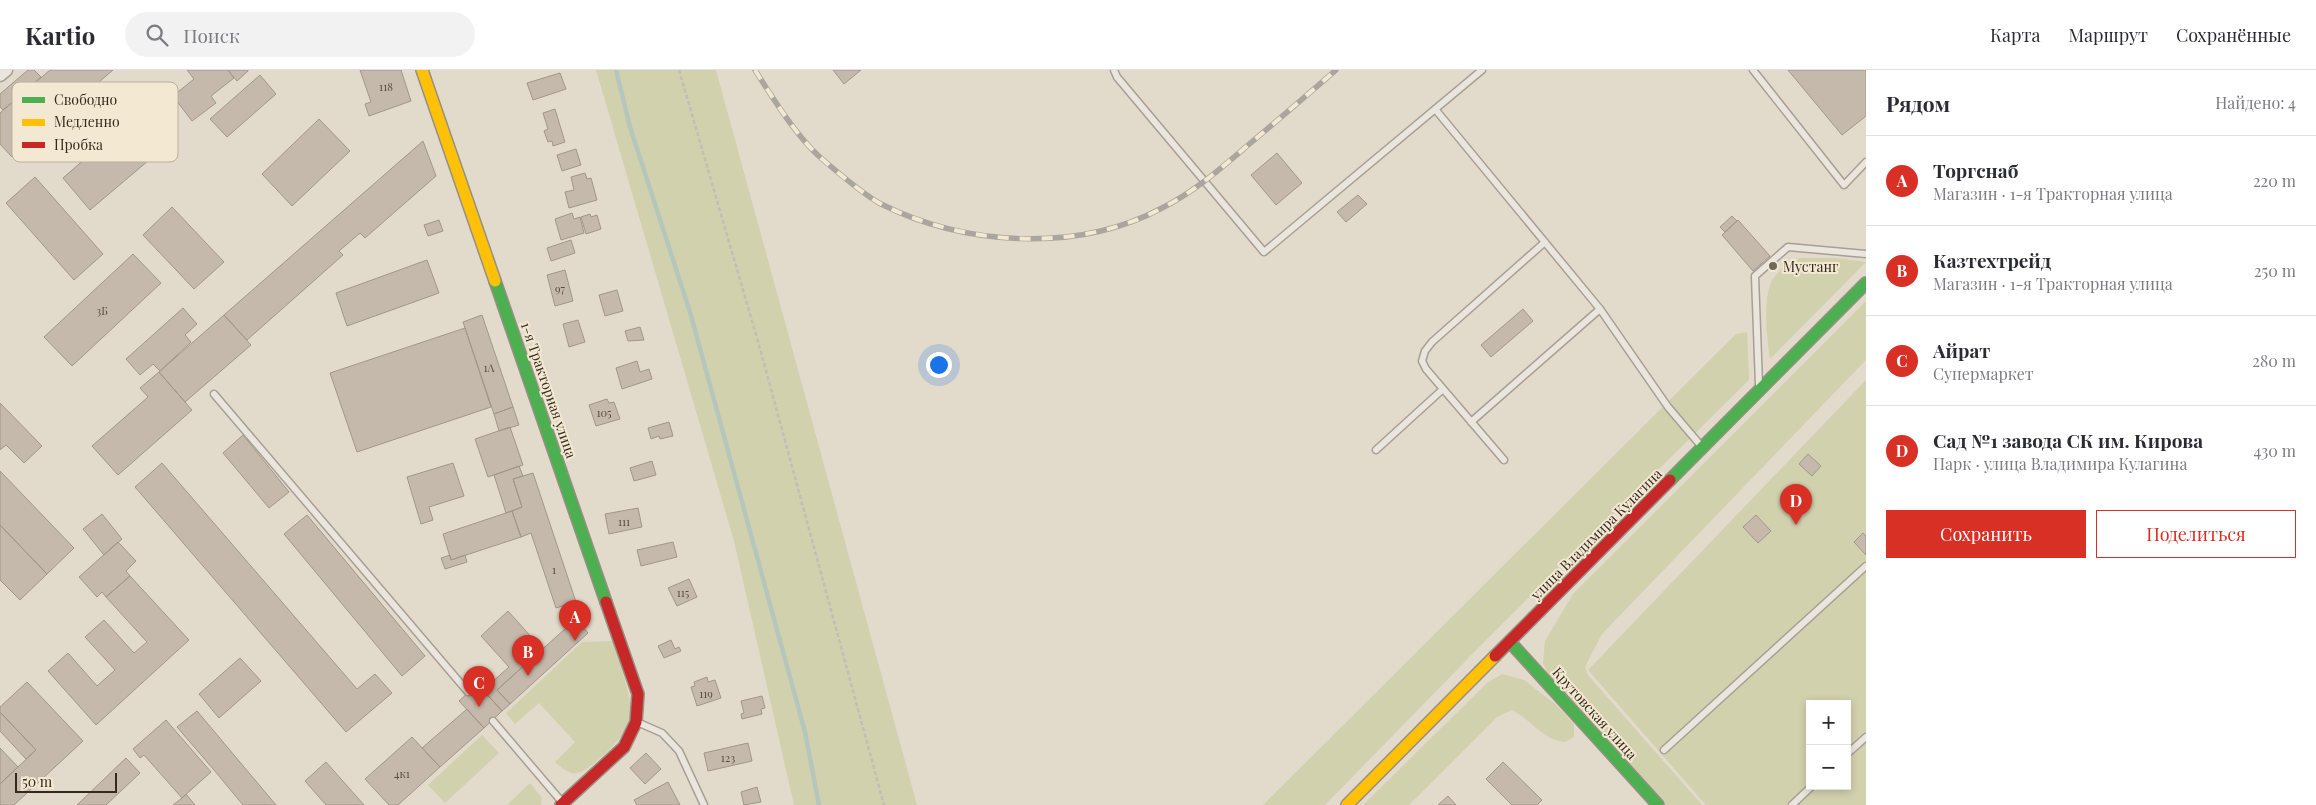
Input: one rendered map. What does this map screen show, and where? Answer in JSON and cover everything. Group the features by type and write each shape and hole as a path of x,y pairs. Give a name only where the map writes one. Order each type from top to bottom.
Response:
{"street":[{"path":"0,75 6,70"},
{"name":"1-я Тракторная улица","path":"422,70 638,694 636,722"},
{"name":"улица Владимира Кулагина","path":"1347,805 1866,283"},
{"name":"Крутовская улица","path":"1510,642 1658,805"},
{"path":"563,804 624,747 636,722"}],"lane":[{"path":"1114,70 1117,78 1264,252 1482,70"},
{"path":"1753,70 1844,185 1866,162"},
{"path":"1435,109 1600,309 1668,407 1703,448"},
{"path":"1504,460 1442,388 1422,361 1425,351 1545,242"},
{"path":"1759,391 1755,276 1788,247 1866,254"},
{"path":"1471,422 1600,309"},
{"path":"1376,450 1442,388"},
{"path":"214,394 468,692"},
{"path":"1664,750 1866,566"},
{"path":"493,721 563,804"},
{"path":"636,722 662,733 680,750 704,805"},
{"path":"1851,750 1866,737"},
{"path":"1792,805 1808,790"}],"path":[{"path":"679,70 759,345 884,805"}],"green space":[{"path":"596,70 716,70 917,805 794,805 734,541"},
{"path":"1800,258 1836,258 1866,262 1770,359 1766,318 1767,296 1773,279 1778,272"},
{"path":"1866,301 1866,360 1602,634 1585,667 1588,675 1702,805 1665,805 1549,677 1543,663 1545,641 1573,594"},
{"path":"1747,332 1749,380 1492,634 1325,805 1263,805 1736,334"},
{"path":"1866,380 1866,805 1706,805 1588,670"},
{"path":"613,641 630,701 629,719 622,735 604,755 583,771 571,773 555,762 575,742 539,703 515,724 506,713 582,642"},
{"path":"1502,674 1524,680 1555,704 1574,724 1574,737 1565,742 1550,738 1512,710 1497,717 1409,805 1363,805 1487,683"},
{"path":"482,735 499,753 445,803 428,785"},
{"path":"530,783 542,798 541,805 507,805"}],"building":[{"path":"28,70 34,70 41,77 35,82 14,82"},
{"path":"50,70 113,70 99,82 36,82"},
{"path":"187,70 228,70 234,78 211,96 216,103 192,121 178,103 178,92 194,79"},
{"path":"228,70 248,70 248,71 237,81"},
{"path":"360,70 401,70 411,101 369,116 365,104 371,102"},
{"path":"833,70 861,70 844,84"},
{"path":"1788,70 1866,70 1866,116 1842,135"},
{"path":"560,73 566,89 533,100 527,83"},
{"path":"260,75 276,94 227,137 210,119"},
{"path":"12,84 12,102 3,110 0,107 0,94"},
{"path":"12,103 12,157 0,144 0,113"},
{"path":"555,109 565,142 553,146 552,141 548,142 544,131 548,129 543,113"},
{"path":"319,119 350,151 292,206 262,174"},
{"path":"423,141 436,176 365,238 360,233 339,251 343,255 247,340 224,315"},
{"path":"576,149 581,165 562,171 557,155"},
{"path":"1277,153 1302,183 1276,205 1251,175"},
{"path":"81,162 147,162 90,210 63,178"},
{"path":"585,173 587,179 591,178 597,200 569,208 565,192 574,190 571,177"},
{"path":"35,177 103,254 74,280 6,203"},
{"path":"1358,195 1367,204 1346,222 1337,212"},
{"path":"172,207 224,262 194,289 143,235"},
{"path":"572,213 574,219 580,217 584,233 561,240 555,219"},
{"path":"590,214 591,217 597,215 601,229 586,234 581,217"},
{"path":"1732,216 1737,221 1725,232 1720,227"},
{"path":"439,220 443,231 428,236 424,225"},
{"path":"1738,220 1770,256 1753,271 1722,235"},
{"path":"571,240 575,253 551,261 547,248"},
{"path":"133,254 161,283 72,366 44,337"},
{"path":"427,260 439,293 347,326 336,293"},
{"path":"565,270 573,301 555,306 547,275"},
{"path":"617,290 623,311 605,316 599,295"},
{"path":"183,308 197,324 185,335 191,342 160,371 153,364 140,375 126,359"},
{"path":"1523,309 1533,321 1491,357 1481,345"},
{"path":"224,315 251,345 185,402 159,372"},
{"path":"482,315 513,407 494,414 463,322"},
{"path":"578,320 585,342 569,347 563,324"},
{"path":"640,327 644,340 628,341 625,331"},
{"path":"465,328 491,407 357,452 330,373"},
{"path":"637,361 640,372 649,369 652,379 622,389 616,368"},
{"path":"159,372 192,410 118,475 92,446 148,397 140,388"},
{"path":"607,399 609,403 614,402 620,419 596,426 589,405"},
{"path":"0,403 42,446 24,463 6,445 0,450"},
{"path":"513,407 519,425 499,431 494,414"},
{"path":"669,422 673,436 660,439 659,436 651,439 648,428"},
{"path":"510,427 523,465 488,477 475,439"},
{"path":"243,435 289,492 269,508 223,453"},
{"path":"1808,454 1821,466 1812,476 1799,464"},
{"path":"652,461 656,475 634,481 630,468"},
{"path":"162,463 357,689 375,674 392,693 346,732 135,487"},
{"path":"453,463 464,496 429,507 433,520 421,524 407,477"},
{"path":"519,466 523,476 513,479 522,507 506,513 494,475"},
{"path":"0,471 74,548 47,574 0,525"},
{"path":"533,473 576,602 556,608 531,533 521,537 512,511 522,507 513,479"},
{"path":"638,508 642,527 609,534 605,514"},
{"path":"512,511 521,537 451,560 443,534"},
{"path":"102,514 122,539 104,555 83,529"},
{"path":"307,515 425,656 402,676 284,534"},
{"path":"1756,515 1771,531 1758,543 1743,527"},
{"path":"0,525 47,574 20,600 0,580"},
{"path":"1863,533 1866,536 1866,555 1854,542"},
{"path":"118,542 136,561 126,571 130,576 106,597 102,592 97,597 79,577"},
{"path":"673,542 677,557 641,566 637,550"},
{"path":"450,555 451,560 465,555 467,562 445,569 441,558"},
{"path":"130,576 189,640 96,725 48,671 68,653 97,686 115,670 85,637 104,620 134,653 147,642 106,597"},
{"path":"689,579 697,597 677,606 668,588"},
{"path":"508,611 542,649 497,690 510,704 502,711 483,690 509,667 481,636"},
{"path":"576,619 588,633 510,704 497,690"},
{"path":"671,640 675,649 679,647 681,651 664,658 658,646"},
{"path":"240,658 261,681 219,718 199,694"},
{"path":"707,677 708,682 715,680 721,698 697,706 691,687 695,686 694,682"},
{"path":"27,682 83,741 14,805 0,805 0,784 36,750 0,712 0,707"},
{"path":"478,684 502,711 484,728 459,701"},
{"path":"762,696 765,708 761,709 762,714 742,719 741,714 744,713 741,701"},
{"path":"467,709 484,728 440,767 422,748"},
{"path":"197,711 276,805 243,805 177,727"},
{"path":"0,712 36,750 26,759 0,731"},
{"path":"166,720 211,772 182,798 144,755 140,758 133,749"},
{"path":"412,737 440,767 398,805 389,805 365,779"},
{"path":"748,743 752,761 708,771 704,753"},
{"path":"0,748 18,767 0,784"},
{"path":"646,753 661,769 645,784 630,768"},
{"path":"126,758 140,773 106,805 77,805"},
{"path":"326,762 364,805 326,805 305,781"},
{"path":"1503,762 1542,800 1537,805 1512,805 1486,779"},
{"path":"668,782 680,805 637,805 634,800"},
{"path":"757,787 761,802 744,805 741,792"},
{"path":"186,794 195,805 173,805 182,798"},
{"path":"1448,796 1456,805 1438,805"}],"waterway":[{"path":"616,70 630,127 690,312 805,732 819,805"}],"railway":[{"path":"755,70 785,116 812,149 842,176 874,200 914,218 949,229 985,236 1022,239 1058,238 1094,232 1129,222 1162,208 1185,195 1217,172 1336,70"}],"traffic: fast":[{"path":"495,281 606,602"},
{"path":"1670,480 1866,283"},
{"path":"1510,642 1658,805"}],"traffic: slow":[{"path":"422,70 495,281"},
{"path":"1347,805 1495,656"}],"traffic: jam":[{"path":"1495,656 1670,480"},
{"path":"561,805 624,747 636,722 638,694 606,602"}],"place":[{"name":"Мустанг","path":"1773,266"},
{"name":"Сад №1 завода СК им. Кирова","path":"1796,525"},
{"name":"Торгснаб","path":"575,641"},
{"name":"Казтехтрейд","path":"528,676"},
{"name":"Айрат","path":"479,707"}]}
